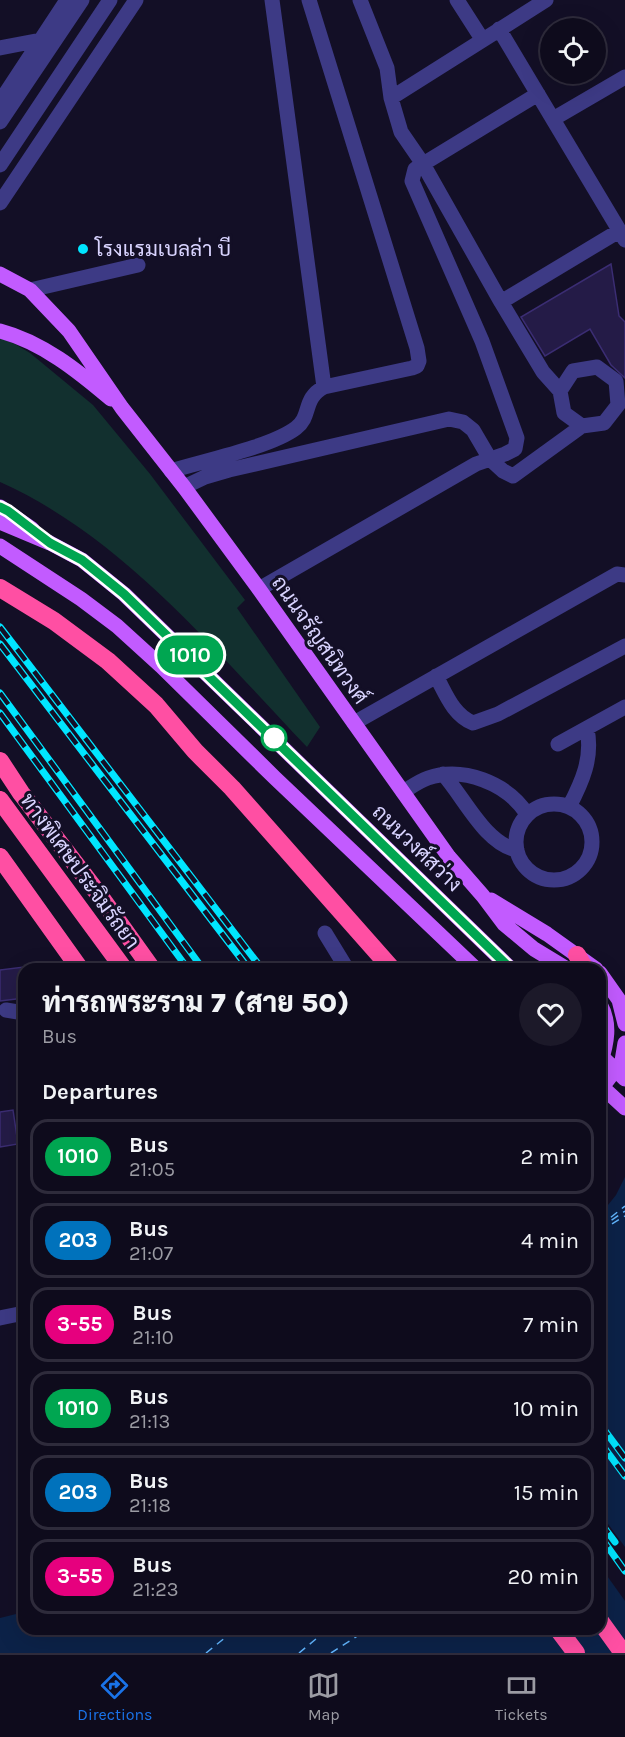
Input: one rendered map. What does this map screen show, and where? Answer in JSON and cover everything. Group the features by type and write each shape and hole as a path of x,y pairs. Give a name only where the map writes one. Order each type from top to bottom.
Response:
{"highway":[{"path":"0,588 54,621 108,661 156,705 387,963"},
{"path":"0,761 21,794 97,892 148,963"},
{"name":"ทางพิเศษประจิมรัถยา","path":"0,800 118,963"},
{"path":"0,857 78,963"},
{"path":"606,1629 623,1653"},
{"path":"562,1635 576,1653"}],"main road":[{"name":"ถนนจรัญสนิทวงศ์","path":"0,274 30,290 69,331 122,408 259,589 449,857 483,896 575,963"},
{"name":"ถนนจรัญสนิทวงศ์","path":"0,332 33,344 59,358 122,408"},
{"path":"0,507 50,543"},
{"path":"0,522 50,543"},
{"name":"ถนนวงศ์สว่าง","path":"50,543 82,560 124,594 505,963"},
{"path":"2,548 117,626 470,963"},
{"path":"0,791 67,883 118,963"},
{"path":"0,866 32,911 77,963"},
{"path":"606,982 619,1000 625,1024"},
{"path":"606,1019 606,1043"},
{"path":"606,1082 622,1061 625,1043"},
{"path":"606,1061 625,1079"},
{"path":"606,1091 625,1108"}],"street":[{"path":"0,102 67,0"},
{"path":"0,122 82,0"},
{"path":"0,165 110,0"},
{"path":"0,203 136,0"},
{"path":"272,0 324,387"},
{"path":"171,471 266,443 294,430 304,419 310,399 316,391 324,387 417,366 417,348 309,0"},
{"path":"360,0 387,68 391,98 401,132 423,164 543,372 560,391 564,413 582,426"},
{"path":"457,0 482,39"},
{"path":"391,98 546,0"},
{"path":"499,29 622,236 501,302"},
{"path":"0,48 41,40"},
{"path":"553,119 625,77"},
{"path":"259,589 476,464 515,449 517,438 482,341 412,181 415,170 423,164 538,94"},
{"path":"30,290 138,265"},
{"path":"184,487 205,477 229,470 449,419 463,422 473,430 490,459 503,471 513,476 582,426 604,423 622,405 616,381 597,367 573,371 560,391"},
{"path":"354,723 617,574 625,574"},
{"path":"436,676 453,707 464,719 473,723 498,714 625,646"},
{"path":"558,744 625,707"},
{"path":"569,807 586,768 590,747 587,729"},
{"path":"403,792 426,778 443,774 464,775 491,783 523,808 527,814"},
{"path":"443,774 488,833 500,845 517,850"},
{"path":"547,804 558,804 569,807 586,821 591,837 590,854 578,871 561,879 541,878 525,867 517,850 517,831 527,814 547,804"},
{"path":"326,933 344,963"},
{"path":"6,1010 18,1012"},
{"path":"0,1318 18,1314"}],"green space":[{"path":"0,338 30,353 93,405 150,474 245,600 237,608 320,727 307,747 202,636 127,565 87,533 45,505 0,482"}],"water":[{"path":"625,1177 625,1653 0,1653 0,1618 18,1614 18,1635 606,1635 606,1208 616,1195"}],"pier":[{"path":"606,1521 625,1547 625,1601 606,1574"}],"building":[{"path":"611,264 619,316 625,322 625,378 611,365 590,329 545,356 521,317"},
{"path":"18,968 18,999 0,1001 0,970"},
{"path":"13,1110 18,1144 0,1147 0,1112"}],"ferry route":[{"path":"606,1221 625,1206"},
{"path":"606,1224 625,1211"},
{"path":"606,1227 625,1216"},
{"path":"206,1653 228,1635"},
{"path":"299,1653 321,1635"},
{"path":"331,1653 359,1635"}],"railway":[{"path":"0,627 257,963"},
{"path":"0,644 244,963"},
{"path":"0,693 199,963"},
{"path":"0,713 184,963"},
{"path":"606,1432 625,1458"},
{"path":"606,1450 625,1476"},
{"path":"606,1530 615,1542"},
{"path":"606,1544 625,1571"}],"bus line":[{"name":"1010","path":"0,507 50,543 82,560 124,594 505,963"}],"place":[{"name":"โรงแรมเบลล่า บี","path":"83,249"}]}
